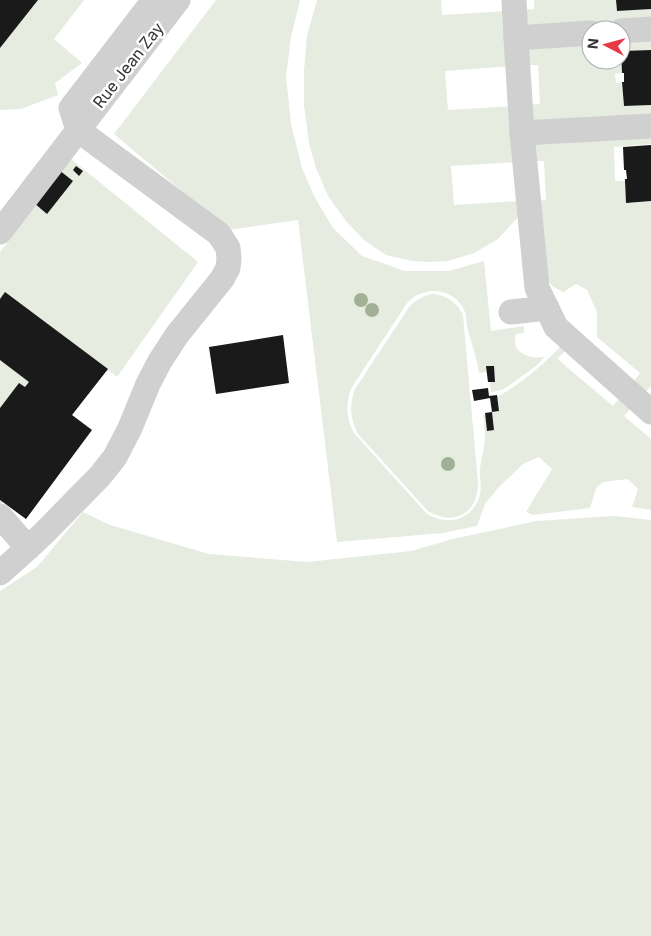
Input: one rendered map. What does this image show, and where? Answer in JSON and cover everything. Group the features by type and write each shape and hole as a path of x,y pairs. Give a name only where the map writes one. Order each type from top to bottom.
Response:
{"street":[{"name":"Rue Jean Zay","path":"78,130 71,108 154,0"},
{"name":"Rue Jean Zay","path":"0,232 178,0"},
{"path":"514,0 522,134 537,288 556,327 649,407"},
{"path":"631,30 651,29"},
{"path":"516,38 581,34"},
{"path":"522,134 651,126"},
{"path":"0,573 44,533 100,476 115,457 160,361 177,335 222,279 228,268 228,248 219,234 78,130"},
{"path":"512,312 547,308"},
{"path":"0,516 28,548"}],"shaded area":[{"path":"38,0 84,0 54,39 82,63 55,83 58,95 21,109 0,110 0,48"},
{"path":"216,0 300,0 291,37 286,77 291,124 302,168 314,196 333,228 362,256 405,271 449,271 484,261 491,331 524,326 524,333 516,334 515,341 519,351 528,356 545,357 510,385 502,390 491,392 490,382 495,381 494,366 487,366 487,372 479,373 467,329 466,314 462,306 453,297 442,292 429,291 420,294 407,303 352,387 347,410 349,422 354,433 427,514 443,520 458,519 471,511 480,495 480,468 485,438 483,414 487,430 494,430 492,412 499,411 497,397 532,373 563,344 568,348 558,358 562,363 613,406 621,396 633,406 624,416 651,439 651,510 632,507 638,489 628,479 603,482 596,488 590,508 533,515 526,512 552,469 539,457 523,464 498,488 485,504 477,526 443,533 337,542 298,220 228,230 114,134"},
{"path":"317,0 441,0 442,15 508,11 512,66 445,71 448,110 514,106 518,162 451,166 454,205 520,201 520,215 498,239 474,253 448,261 411,261 386,255 365,241 346,221 328,196 316,168 309,143 304,105 307,36"},
{"path":"534,0 616,0 617,11 651,9 651,21 631,24 631,20 581,20 581,29 523,33 521,10 534,9"},
{"path":"651,36 651,50 631,51 631,37"},
{"path":"581,41 581,70 622,70 622,73 615,74 616,83 622,82 624,106 651,105 651,117 529,127 527,105 540,104 538,65 525,65 524,44"},
{"path":"651,135 651,144 614,147 615,181 625,181 626,203 651,201 651,386 642,395 631,385 640,373 597,337 597,312 587,290 576,284 563,292 552,286 538,267 533,201 546,200 544,161 531,161 530,141"},
{"path":"71,159 198,262 117,377 107,369 72,415 92,430 26,519 3,502 0,505 0,252"},
{"path":"432,294 450,300 463,315 478,483 474,502 469,509 463,514 447,518 428,511 358,434 351,412 355,389 410,306 420,298"},
{"path":"83,512 110,525 209,554 307,562 411,551 453,539 536,521 614,516 651,520 651,936 0,936 0,591 37,567"}],"building":[{"path":"0,0 38,0 0,48"},
{"path":"616,0 651,0 651,9 617,11"},
{"path":"651,50 651,105 624,106 622,82 624,82 624,73 622,73 622,70 631,70 631,51"},
{"path":"651,145 651,201 626,203 625,179 627,179 626,170 624,170 623,147"},
{"path":"76,166 83,171 79,176 73,170"},
{"path":"59,170 73,181 47,214 34,203"},
{"path":"5,292 108,369 72,415 92,430 26,519 0,500 0,408 19,383 25,387 29,382 0,360 0,299"},
{"path":"283,335 289,383 216,394 209,347"},
{"path":"486,366 494,366 495,382 488,382"},
{"path":"488,388 489,396 497,395 499,411 492,412 490,398 474,401 472,390"},
{"path":"492,412 494,430 487,431 485,413"}]}
